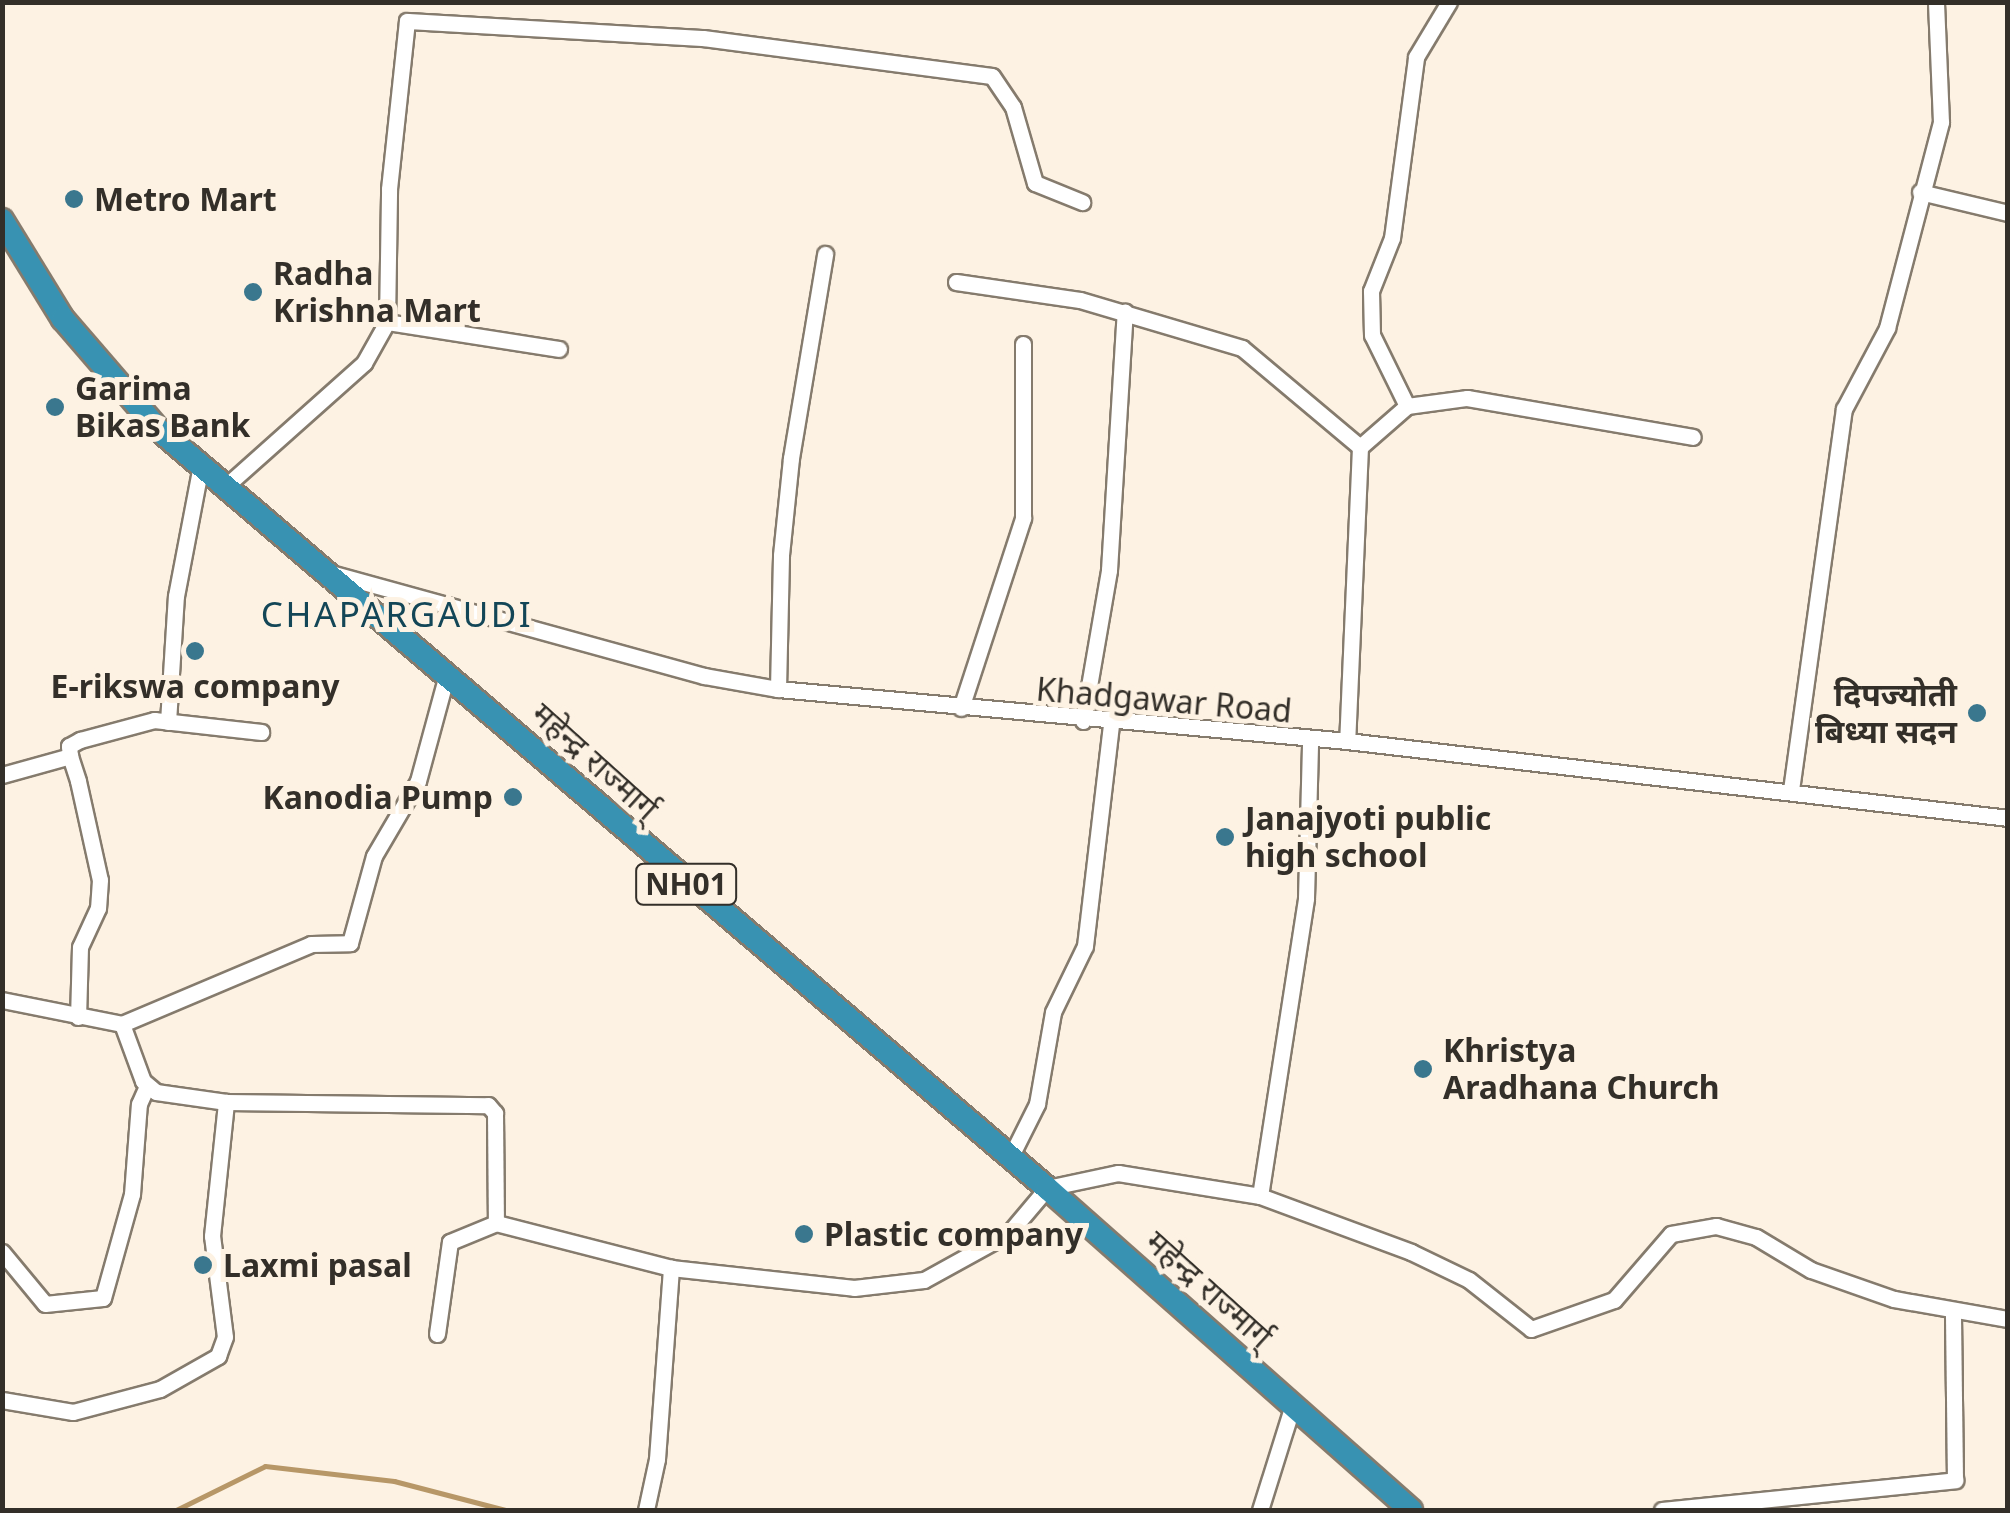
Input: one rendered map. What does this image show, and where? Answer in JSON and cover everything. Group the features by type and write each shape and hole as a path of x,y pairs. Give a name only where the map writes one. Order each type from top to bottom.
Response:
{"highway":[{"name":"महेन्द्र राज्मार्ग्","path":"2,220 32,278 108,376 201,465 1009,1160 1047,1188 1410,1510"}],"street":[{"path":"1407,406 1372,335 1371,290 1392,238 1416,57 1449,2"},
{"path":"1792,790 1844,409 1888,328 1940,122 1936,2"},
{"path":"226,486 364,363 387,322 389,188 406,21 703,38 992,76 1013,108 1035,184 1082,202"},
{"path":"1920,192 2008,213"},
{"path":"778,689 789,478 825,254"},
{"path":"956,282 1004,284 1125,311 1242,348 1360,447"},
{"path":"1083,721 1109,570 1125,311"},
{"path":"387,322 559,349"},
{"path":"960,708 1023,518 1023,344"},
{"path":"1347,741 1360,447 1407,406 1467,398 1693,438"},
{"path":"168,722 176,596 201,465"},
{"name":"Khadgawar Road","path":"328,572 704,676 778,689 1083,721 1347,741 2008,818"},
{"path":"2,1000 122,1024 311,944 350,943 374,856 418,781 448,674"},
{"path":"78,1017 80,947 98,908 100,880 69,746 80,740 168,722 261,732"},
{"path":"1009,1160 1037,1104 1053,1012 1085,946 1111,723"},
{"path":"1260,1196 1302,932 1310,740"},
{"path":"2,775 70,756"},
{"path":"2,1252 45,1304 103,1298 132,1194 139,1104 147,1086 122,1024"},
{"path":"147,1086 226,1102 488,1105 495,1113 496,1223"},
{"path":"2,1400 73,1412 160,1389 218,1356 225,1336 212,1236 226,1102"},
{"path":"437,1334 450,1242 496,1223 671,1268 854,1288 924,1280 1009,1232 1047,1188 1118,1174 1260,1196 1469,1280 1531,1329 1614,1300 1671,1234 1716,1226 1756,1237 1829,1277 1953,1310 2008,1319"},
{"path":"646,1510 657,1459 671,1268"},
{"path":"1662,1510 1956,1480 1953,1310"},
{"path":"1260,1510 1292,1408"}],"waterway":[{"path":"176,1510 265,1466 394,1481 505,1510"}],"place":[{"name":"Metro Mart","path":"74,199"},
{"name":"Radha Krishna Mart","path":"253,292"},
{"name":"Garima Bikas Bank","path":"55,407"},
{"name":"E-rikswa company","path":"195,651"},
{"name":"दिपज्योती बिध्या सदन","path":"1977,713"},
{"name":"Kanodia Pump","path":"513,797"},
{"name":"Janajyoti public high school","path":"1225,837"},
{"name":"Khristya Aradhana Church","path":"1423,1069"},
{"name":"Plastic company","path":"804,1234"},
{"name":"Laxmi pasal","path":"203,1265"}],"district":[{"name":"CHAPARGAUDI","path":"397,614"}]}
